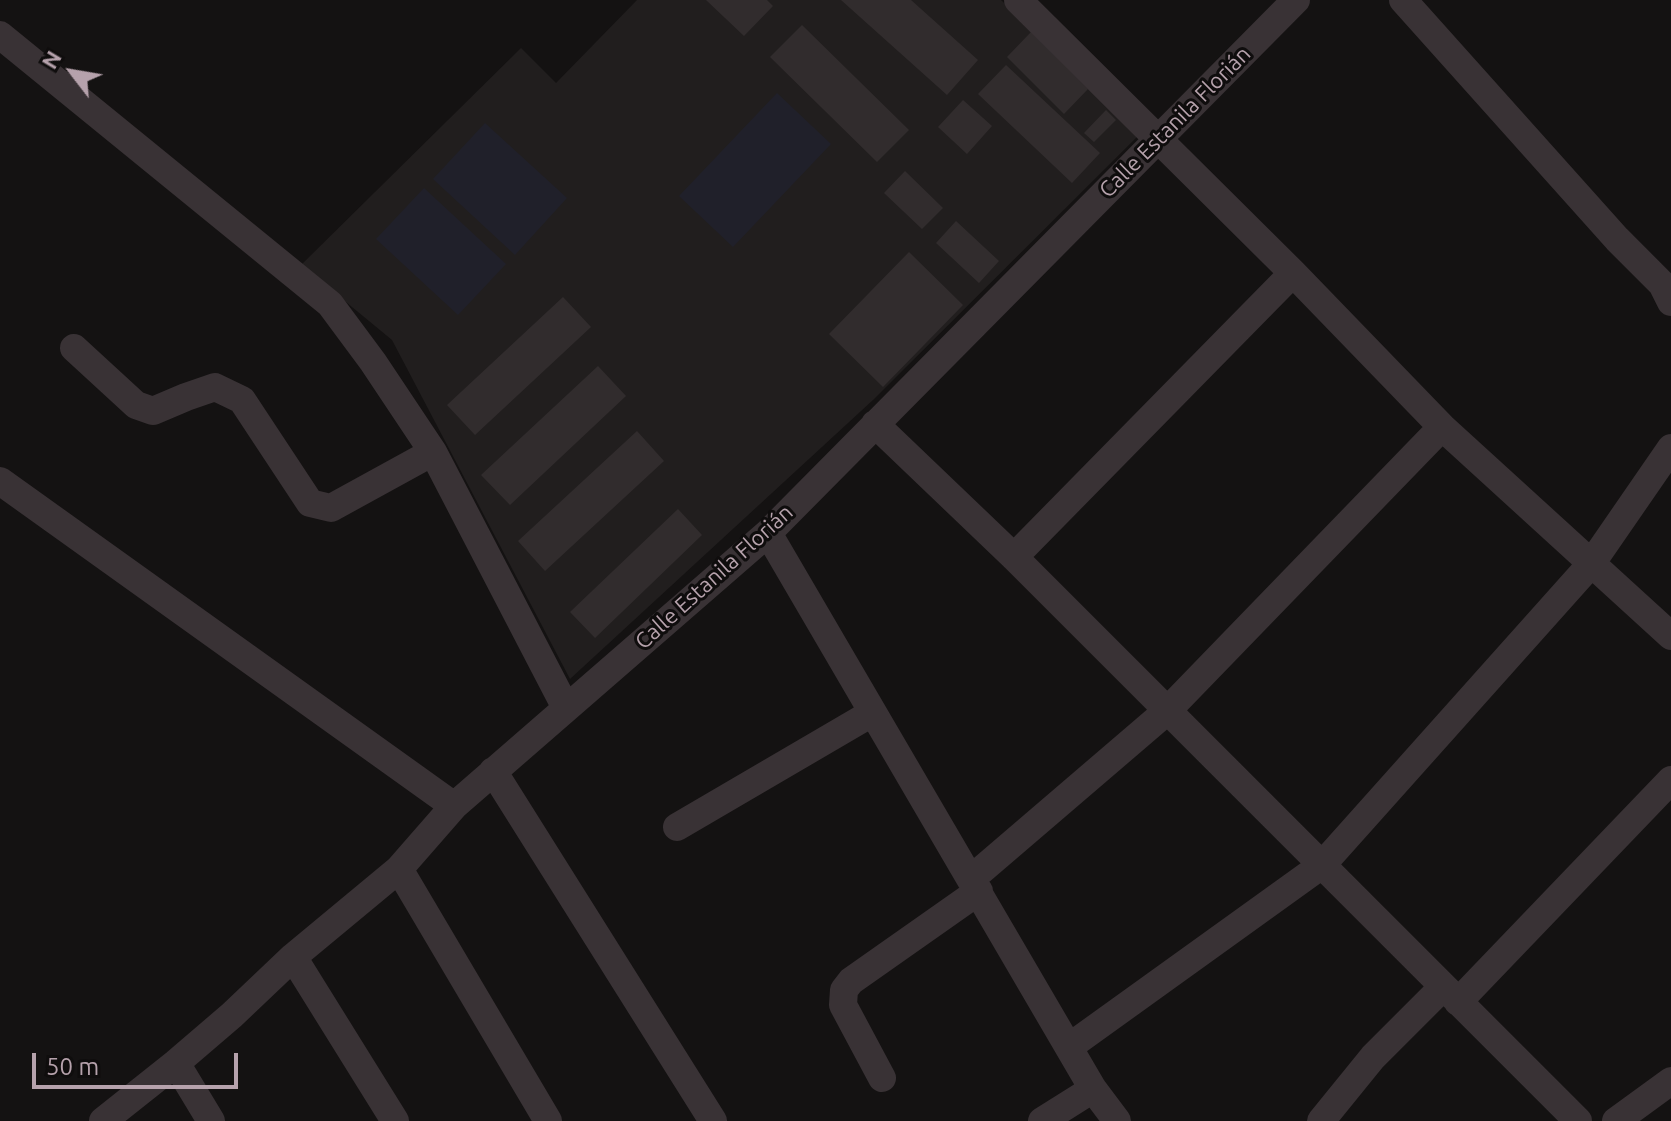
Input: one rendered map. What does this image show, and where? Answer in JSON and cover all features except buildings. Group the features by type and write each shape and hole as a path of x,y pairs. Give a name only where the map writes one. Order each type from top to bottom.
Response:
{"street":[{"path":"1018,0 1293,273 1442,427 1671,636"},
{"name":"Calle Estanila Florián","path":"103,1121 176,1063 293,957 399,869 454,806 768,533 1296,0"},
{"path":"1403,0 1617,239 1668,288"},
{"path":"0,35 330,304 433,452 566,708"},
{"path":"1014,557 1293,273"},
{"path":"74,348 136,405 153,411 215,387 242,400 310,503 331,508 433,452"},
{"path":"875,424 1014,557 1578,1121"},
{"path":"882,1078 843,1005 844,990 851,981 975,885 1167,711 1442,427"},
{"path":"1069,1047 1322,865 1591,564 1671,448"},
{"path":"0,481 454,806"},
{"path":"768,533 1093,1089 1117,1121"},
{"path":"677,827 872,713"},
{"path":"493,771 713,1121"},
{"path":"1321,1121 1373,1057 1450,994 1671,780"},
{"path":"399,869 548,1121"},
{"path":"293,957 395,1121"},
{"path":"176,1063 211,1121"},
{"path":"1616,1121 1671,1081"},
{"path":"1042,1121 1093,1089"}],"shaded area":[{"path":"637,0 1001,0 1139,135 873,400 570,679 392,340 301,265 521,48 556,83"},
{"path":"777,93 831,144 733,247 679,196"},
{"path":"485,123 567,198 515,255 433,179"},
{"path":"424,188 506,264 458,315 376,239"}]}
